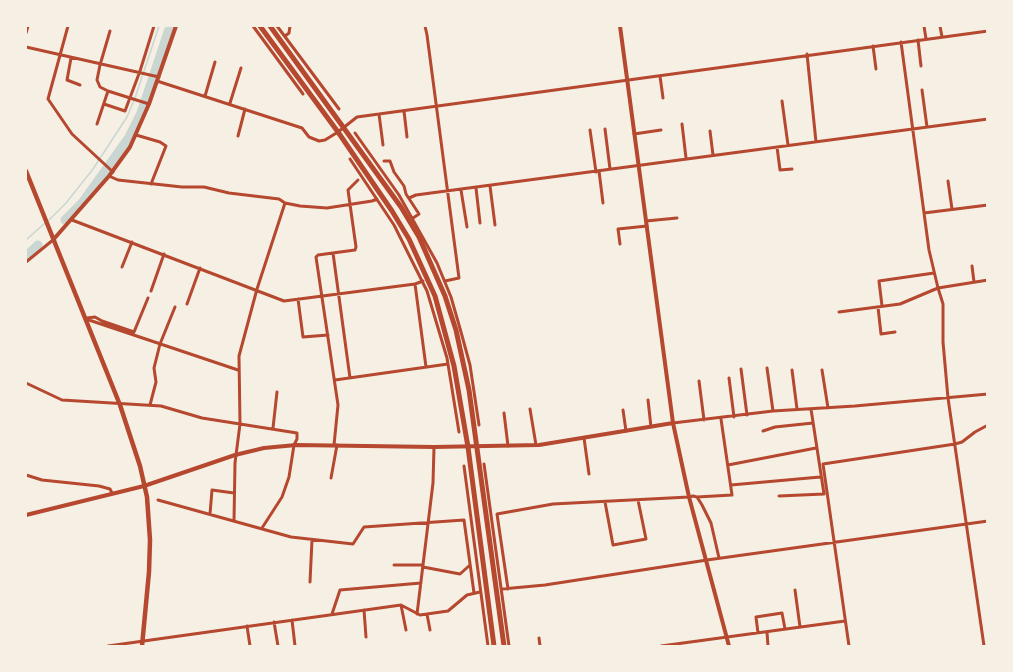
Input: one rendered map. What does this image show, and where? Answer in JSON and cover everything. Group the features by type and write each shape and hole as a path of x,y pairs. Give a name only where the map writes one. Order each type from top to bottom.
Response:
{"highway":[{"path":"260,26 305,92 338,132 368,176 403,229 423,268 441,317 454,366 468,447 494,646"},
{"path":"270,26 357,143 401,207 433,267 456,330 469,390 504,646"}],"main road":[{"path":"26,171 135,445 144,486 150,540 142,644"}],"street":[{"path":"26,33 28,26"},
{"path":"68,26 48,99 72,134 113,172"},
{"path":"104,104 125,111 154,26"},
{"path":"26,262 53,240 72,220 113,172 130,147 149,104 176,26"},
{"path":"253,26 298,87 305,92"},
{"path":"277,26 339,110"},
{"path":"285,36 290,33 290,26"},
{"path":"425,26 459,278 445,281"},
{"path":"620,26 673,423 689,497 729,646"},
{"path":"924,26 926,39"},
{"path":"940,26 942,37"},
{"path":"110,31 97,80 100,87 149,104"},
{"path":"26,47 100,65 140,71 205,96 302,128 309,136 319,141 338,132 357,117 987,31"},
{"path":"918,40 921,66"},
{"path":"901,42 924,213 934,273 943,304 943,342 948,398 984,646"},
{"path":"873,46 876,69"},
{"path":"807,54 816,142"},
{"path":"71,58 67,80 80,85"},
{"path":"205,96 215,62"},
{"path":"307,66 307,75"},
{"path":"230,104 241,68"},
{"path":"660,76 663,98"},
{"path":"922,90 927,127"},
{"path":"97,124 108,91"},
{"path":"782,101 788,146"},
{"path":"238,136 245,109"},
{"path":"404,111 407,137"},
{"path":"379,114 383,145"},
{"path":"409,198 416,195 987,119"},
{"path":"682,124 686,159"},
{"path":"605,129 610,169"},
{"path":"590,130 603,203"},
{"path":"634,134 661,130"},
{"path":"710,131 713,155"},
{"path":"356,133 413,218 445,281 461,332 479,424"},
{"path":"136,135 166,146 151,184"},
{"path":"357,143 364,146"},
{"path":"777,147 780,170 792,169"},
{"path":"350,159 394,225 423,281 434,310 448,364 459,432"},
{"path":"384,161 390,161 419,214 413,218"},
{"path":"109,176 118,180 151,184 204,187 229,193 279,199 285,203 327,208 377,199"},
{"path":"368,176 369,186"},
{"path":"331,478 336,445 338,405 316,257 355,250 348,190 358,180"},
{"path":"948,181 952,210"},
{"path":"490,186 495,225"},
{"path":"476,188 480,224"},
{"path":"461,190 467,227"},
{"path":"234,521 235,455 240,424 239,356 257,289 285,203"},
{"path":"924,213 987,205"},
{"path":"620,244 618,230 677,218"},
{"path":"72,220 284,301 415,284 423,281"},
{"path":"394,225 403,229"},
{"path":"122,267 132,242"},
{"path":"333,253 350,378"},
{"path":"151,291 164,254"},
{"path":"972,266 974,282"},
{"path":"187,304 200,268"},
{"path":"895,332 881,334 879,281 934,273"},
{"path":"839,312 900,304 938,288 987,280"},
{"path":"415,284 426,367"},
{"path":"85,318 95,316 102,321 134,332 148,298"},
{"path":"298,299 303,337 328,335"},
{"path":"150,405 156,382 154,368 160,344 176,307"},
{"path":"434,310 441,317"},
{"path":"85,318 238,370"},
{"path":"335,380 448,364"},
{"path":"767,368 773,411"},
{"path":"741,369 747,415"},
{"path":"792,370 797,410"},
{"path":"822,370 828,408"},
{"path":"729,378 734,417"},
{"path":"699,381 704,420"},
{"path":"469,390 472,382"},
{"path":"26,383 62,400 150,405 202,418 297,433 289,477 282,497 262,529"},
{"path":"273,428 277,392"},
{"path":"26,514 144,486 235,455 264,448 294,445 477,447 536,445 673,423 773,411 987,394"},
{"path":"648,400 651,427"},
{"path":"455,407 462,414"},
{"path":"811,409 820,477 825,492"},
{"path":"530,410 536,445"},
{"path":"623,410 626,431"},
{"path":"504,413 508,446"},
{"path":"508,589 497,514 553,504 732,495 721,419"},
{"path":"763,431 775,427 813,423"},
{"path":"849,646 825,492 823,464 955,444 987,426"},
{"path":"584,438 589,474"},
{"path":"417,614 433,483 434,447"},
{"path":"728,465 816,448"},
{"path":"484,464 509,646"},
{"path":"464,466 488,646"},
{"path":"26,475 42,480 99,486 110,489 112,493"},
{"path":"731,485 820,477"},
{"path":"481,478 487,485"},
{"path":"210,514 212,490 234,493"},
{"path":"779,496 825,492"},
{"path":"697,497 711,522 719,558"},
{"path":"158,500 262,529 312,540 353,544 364,527 464,520 474,593"},
{"path":"605,502 613,545 646,538 638,500"},
{"path":"470,514 474,506"},
{"path":"502,589 554,584 719,558 987,521"},
{"path":"310,582 312,540"},
{"path":"490,547 497,554"},
{"path":"394,565 423,566 460,574 470,565"},
{"path":"477,567 484,574"},
{"path":"332,614 340,590 421,583"},
{"path":"795,590 800,627"},
{"path":"108,646 142,644 247,626 401,605 417,614 448,611 467,595 480,592"},
{"path":"401,605 406,630"},
{"path":"364,610 366,637"},
{"path":"758,633 756,617 782,613 785,629"},
{"path":"427,614 430,630"},
{"path":"291,620 296,646"},
{"path":"661,646 845,621"},
{"path":"274,622 278,646"},
{"path":"247,626 250,646"},
{"path":"485,627 492,632"},
{"path":"766,632 768,646"},
{"path":"539,638 540,646"}],"waterway":[{"path":"49,220 93,169 127,117 159,26"},
{"path":"65,220 82,203 129,137 141,113 170,26"},
{"path":"26,240 45,223"},
{"path":"26,256 38,245"}]}
